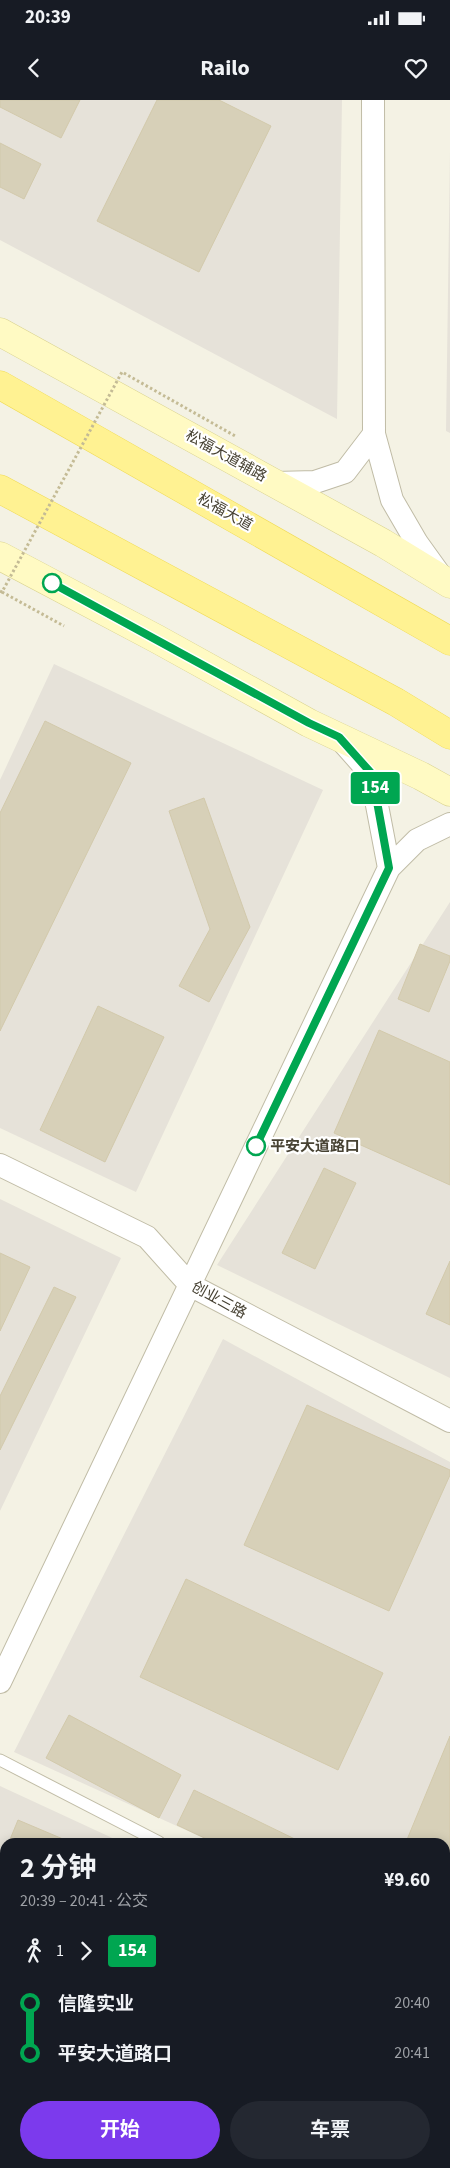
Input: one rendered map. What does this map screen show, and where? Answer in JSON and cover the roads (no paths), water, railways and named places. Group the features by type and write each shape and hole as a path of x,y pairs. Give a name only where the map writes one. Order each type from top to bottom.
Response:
{"main road":[{"name":"松福大道辅路","path":"0,332 383,543 448,583"},
{"name":"松福大道","path":"0,385 450,641"},
{"path":"0,489 396,702 450,735"},
{"path":"0,556 157,639 309,723 421,776 450,792"}],"street":[{"path":"374,100 374,434 392,500 417,543 448,583"},
{"path":"274,484 315,482 345,472 374,434"},
{"path":"339,737 372,774 389,868"},
{"path":"0,1682 389,868 418,840 450,824"},
{"name":"创业三路","path":"0,1165 147,1238 190,1285 450,1420"}],"lane":[{"path":"0,1760 151,1838"}],"place":[{"name":"平安大道路口","path":"256,1146"}]}
